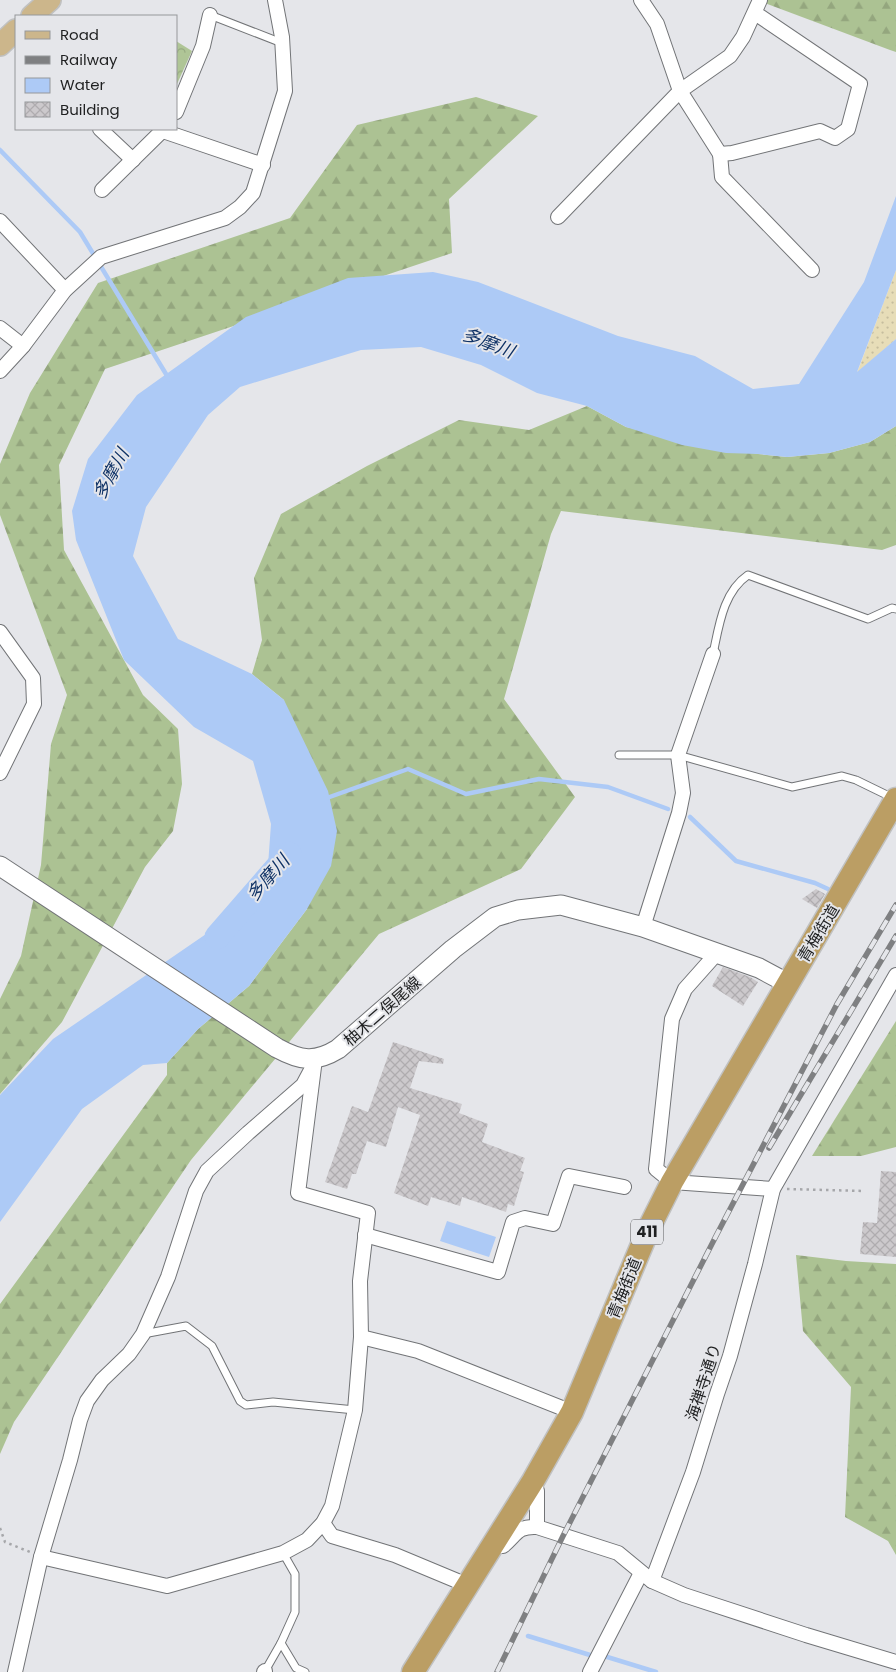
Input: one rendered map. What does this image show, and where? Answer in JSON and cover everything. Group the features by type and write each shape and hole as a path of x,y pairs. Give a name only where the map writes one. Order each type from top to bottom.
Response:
{"highway":[{"name":"青梅街道","path":"413,1672 533,1481 572,1412 649,1228 672,1182 896,799"}],"main road":[{"path":"33,15 50,0"},
{"path":"0,866 278,1048 299,1058 315,1059"},
{"name":"柚木二俣尾線","path":"315,1059 330,1054 350,1040 453,949 495,917 518,910 561,906 643,927 759,968 788,983"}],"street":[{"path":"0,372 23,346 65,290 101,257 225,218 240,207 253,193 285,92 282,44 275,0"},
{"path":"640,0 657,24 680,91 720,154 722,177 812,270"},
{"path":"558,216 680,91 730,56 743,37 758,6 860,84 848,129 835,138 820,131 732,153 720,154"},
{"path":"178,107 203,46 210,15"},
{"path":"101,130 133,160"},
{"path":"102,190 163,130 263,165"},
{"path":"0,221 65,290"},
{"path":"0,328 23,346"},
{"path":"0,632 33,678 34,687 34,704 0,773"},
{"path":"643,927 679,812 682,793 678,755 713,654"},
{"path":"717,953 685,989 672,1019 656,1169 672,1182 773,1189"},
{"name":"海禅寺通り","path":"592,1668 603,1646 646,1577 693,1472 730,1356 773,1189 896,975"},
{"path":"41,1557 166,1586 283,1553 307,1540 323,1523 332,1506 355,1410 361,1337 360,1281 368,1213 298,1193 315,1059"},
{"path":"15,1672 41,1557 87,1401 102,1380 129,1354 143,1334 168,1277 196,1191 207,1171 303,1085 307,1080 315,1059"},
{"path":"365,1234 498,1272 514,1222 525,1218 552,1224 569,1176 624,1187"},
{"path":"361,1337 418,1351 572,1412"},
{"path":"533,1481 537,1491 537,1527"},
{"path":"323,1523 332,1536 395,1555 467,1585"},
{"path":"492,1545 503,1546 518,1529 537,1527 618,1553 646,1577 684,1595 896,1662"}],"lane":[{"path":"210,15 282,44"},
{"path":"713,654 724,608 738,582 748,575 868,619 892,608 896,609"},
{"path":"619,755 678,755 792,787 842,776 856,780 896,799"},
{"path":"143,1334 186,1326 212,1346 240,1400 246,1405 273,1402 355,1410"},
{"path":"264,1672 295,1612 295,1574 283,1553"},
{"path":"280,1644 296,1668 305,1672"}],"path":[{"path":"773,1189 866,1191"},
{"path":"0,1528 5,1542 41,1557"}],"green space":[{"path":"757,0 896,0 896,52 890,50"},
{"path":"178,42 192,51 178,82"},
{"path":"476,97 538,116 449,199 452,253 105,369 59,465 64,550 143,695 178,729 182,784 173,831 145,867 62,1022 0,1094 0,999 21,956 41,865 51,744 67,695 0,515 0,464 30,393 98,283 290,218 357,125"},
{"path":"587,406 626,427 758,454 787,457 829,453 870,442 896,426 896,545 882,550 561,511 551,534 504,699 575,797 521,869 379,934 191,1160 14,1422 0,1454 0,1304 167,1075 167,1063 198,1029 249,986 307,909 284,700 252,674 262,640 254,578 281,514 367,466 459,420 529,430"},
{"path":"896,1021 896,1147 861,1156 812,1156"},
{"path":"796,1255 896,1264 896,1555 888,1541 845,1517 851,1387 803,1331"}],"sand":[{"path":"896,270 896,339 857,373"}],"water":[{"path":"896,196 896,270 857,372 896,339 896,426 870,442 829,453 787,457 726,453 682,445 626,427 587,406 537,393 481,365 421,347 361,350 240,387 208,415 146,507 133,556 178,639 252,674 284,700 328,791 337,831 331,866 307,909 249,986 198,1029 167,1063 143,1065 82,1109 0,1222 0,1095 53,1039 266,893 271,824 253,761 194,727 124,660 76,540 72,511 88,459 137,395 246,317 348,278 433,272 478,282 618,336 695,356 753,389 799,384 864,282"},
{"path":"447,1221 496,1237 489,1257 440,1241"}],"building":[{"path":"816,889 825,894 817,908 802,899"},
{"path":"723,967 758,982 743,1006 712,986"},
{"path":"393,1042 444,1059 443,1064 419,1061 410,1088 462,1104 459,1113 488,1124 482,1142 525,1158 520,1171 524,1172 514,1206 508,1204 506,1212 462,1197 460,1206 431,1197 428,1206 394,1193 420,1115 398,1107 386,1147 367,1141 356,1174 352,1174 347,1189 325,1182 352,1106 368,1112"},
{"path":"881,1171 896,1172 896,1257 860,1254 863,1222 877,1223"}],"waterway":[{"path":"0,150 80,232 169,379"},
{"path":"324,799 408,769 466,794 539,779 608,787 668,809"},
{"path":"690,817 736,861 815,883 828,889"},
{"name":"多摩川","path":"217,937 289,854"},
{"path":"528,1636 590,1655 604,1656 656,1672"}],"railway":[{"path":"497,1672 563,1536 716,1236 837,1004 896,905"},
{"path":"769,1148 896,936"}]}
